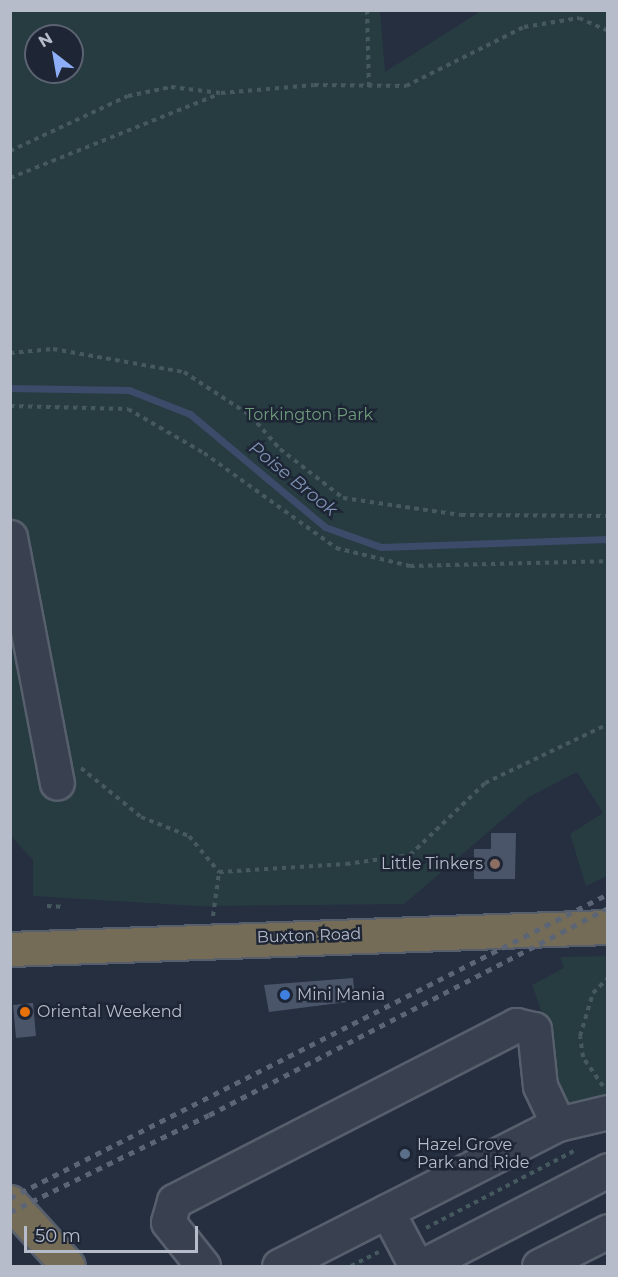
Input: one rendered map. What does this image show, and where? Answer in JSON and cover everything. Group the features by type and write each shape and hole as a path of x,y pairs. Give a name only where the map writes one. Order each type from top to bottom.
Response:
{"highway":[{"name":"Buxton Road","path":"13,950 210,939 608,927"},
{"path":"10,1202 68,1266"}],"lane":[{"path":"10,537 65,771"},
{"path":"203,1266 168,1222 174,1201 516,1024 534,1029 540,1086 567,1137"},
{"path":"279,1266 387,1211 567,1137 608,1112"},
{"path":"422,1266 608,1170"},
{"path":"387,1211 409,1253"},
{"path":"539,1266 608,1231"}],"path":[{"path":"367,10 369,88"},
{"path":"10,151 128,96 171,87 221,93 314,85 369,88 406,86 524,27 579,18 608,31"},
{"path":"10,178 221,93"},
{"path":"10,353 52,349 184,372 251,416 280,449 343,498 461,515 608,516"},
{"path":"10,406 128,409 204,453 336,548 410,566 608,561"},
{"path":"219,872 410,855 485,783 608,724"},
{"path":"65,771 141,816 189,836 219,872 210,939"},
{"path":"47,906 65,906"},
{"path":"608,978 593,993 580,1036 583,1057 608,1092"},
{"path":"351,1266 409,1253 567,1137"}],"green space":[{"name":"Torkington Park","path":"11,11 380,11 385,72 481,11 607,11 607,876 586,886 570,834 603,813 577,772 529,797 404,904 199,906 33,896 33,860 11,836"},
{"path":"607,956 608,1094 603,1100 564,1104 550,1083 550,1035 532,985 564,968 560,957"}],"building":[{"name":"Little Tinkers","path":"491,833 516,833 515,879 474,879 474,849 491,849"},
{"path":"353,978 355,1001 269,1012 264,985"},
{"path":"33,1003 36,1036 16,1038 13,1005"}],"waterway":[{"name":"Poise Brook","path":"10,388 129,390 190,414 325,527 381,547 608,539"}],"railway":[{"path":"10,1198 608,894"},
{"path":"10,1212 209,1115 608,908"}],"place":[{"name":"Little Tinkers","path":"495,864"},
{"name":"Mini Mania","path":"285,995"},
{"name":"Oriental Weekend","path":"25,1012"},
{"name":"Hazel Grove Park and Ride","path":"405,1154"}]}
